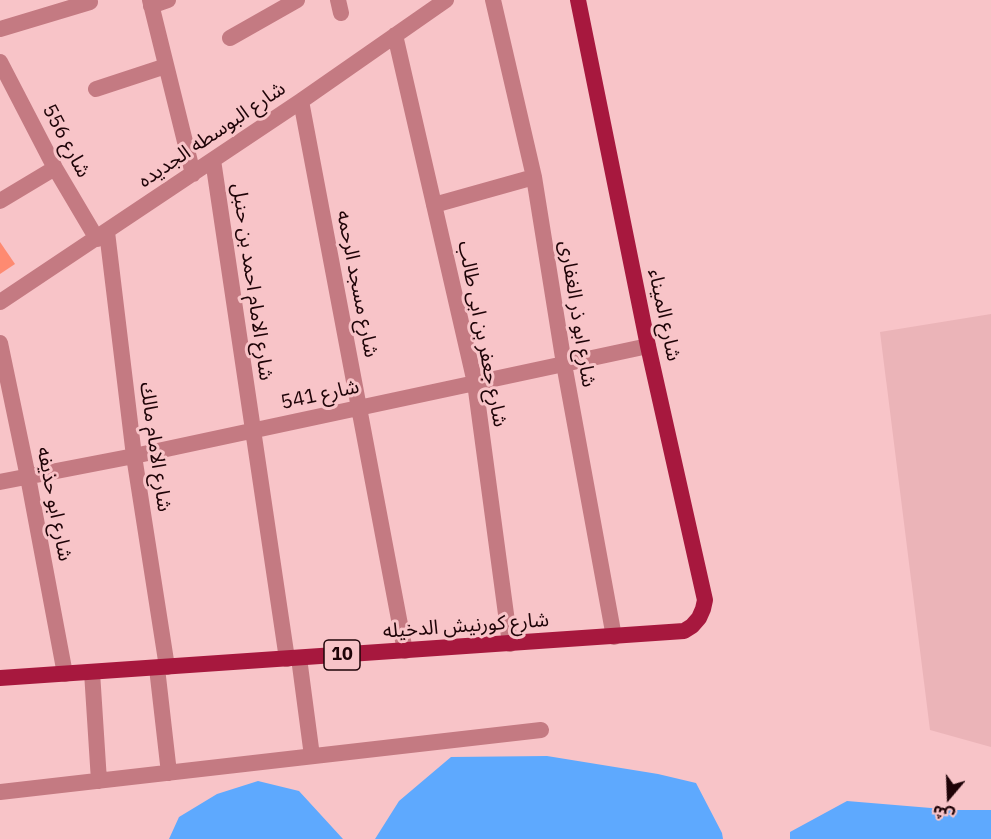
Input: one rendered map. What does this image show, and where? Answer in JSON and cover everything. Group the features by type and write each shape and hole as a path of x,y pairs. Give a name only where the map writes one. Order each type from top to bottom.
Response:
{"main road":[{"name":"شارع الميناء","path":"578,0 648,346 705,600 699,618 684,631"},
{"name":"شارع كورنيش الدخيله","path":"0,678 684,631"}],"street":[{"path":"230,38 297,0"},
{"name":"شارع البوسطه الجديده","path":"0,302 301,101 446,0"},
{"name":"شارع ابو ذر الغفارى","path":"494,0 534,177 564,364 614,636"},
{"path":"0,29 90,2"},
{"path":"156,2 166,66 193,174"},
{"name":"شارع جعفر بن ابى طالب","path":"395,35 475,383 510,644"},
{"name":"شارع 556","path":"0,62 55,168 102,235"},
{"path":"96,89 166,66"},
{"name":"شارع مسجد الرحمه","path":"301,101 405,651"},
{"name":"شارع الامام احمد بن حنبل","path":"213,160 253,431 312,756"},
{"path":"0,201 55,168"},
{"path":"434,205 534,177"},
{"name":"شارع الامام مالك","path":"102,235 162,667 169,773"},
{"name":"شارع ابو حذيفه","path":"0,343 65,674"},
{"name":"شارع 541","path":"0,482 134,456 648,346"},
{"path":"92,672 99,781"},
{"path":"0,792 541,730"}],"shaded area":[{"path":"991,314 991,747 930,730 880,332"}],"water":[{"path":"547,756 658,774 696,783 723,839 375,839 399,801 451,757"},
{"path":"258,781 299,791 343,839 169,839 179,817 217,794"},
{"path":"847,801 955,810 991,810 991,839 790,839 790,832"}],"building":[{"path":"0,242 15,264 0,274"}]}
